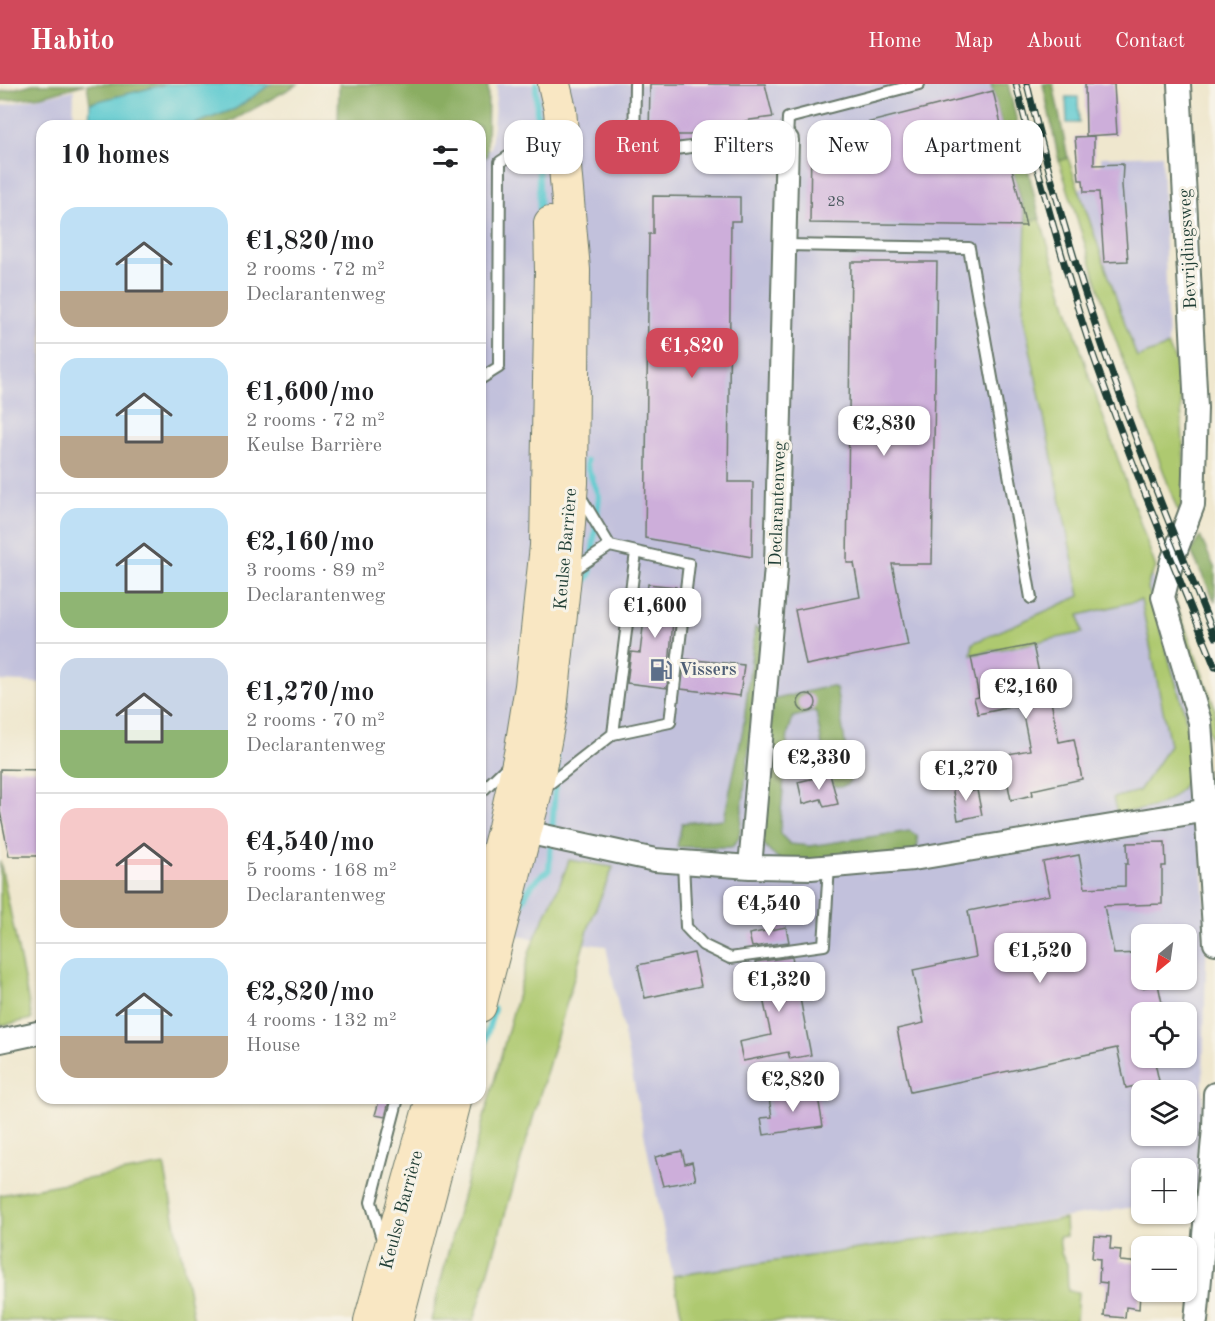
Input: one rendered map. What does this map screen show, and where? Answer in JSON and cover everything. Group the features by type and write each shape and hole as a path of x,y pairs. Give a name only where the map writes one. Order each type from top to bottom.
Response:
{"main road":[{"name":"Keulse Barrière","path":"548,120 549,84"},
{"name":"Keulse Barrière","path":"486,983 535,795 551,710 565,576 572,483 574,270 560,110 554,84"},
{"name":"Keulse Barrière","path":"486,896 520,754 531,687 546,546 551,270 549,174"},
{"name":"Keulse Barrière","path":"370,1321 430,1104"},
{"name":"Keulse Barrière","path":"397,1321 453,1104"}],"street":[{"name":"Bevrijdingsweg","path":"1179,84 1196,408 1194,486 1193,504 1172,561 1163,597 1200,722 1208,810 1215,943"},
{"name":"Declarantenweg","path":"750,867 776,567 786,174"},
{"path":"526,832 656,860 750,867 811,868 913,859 1208,810"},
{"path":"0,1041 36,1033"},
{"path":"1196,1321 1214,1128 1215,1094"}],"lane":[{"path":"635,84 634,154 691,147"},
{"path":"788,120 788,118 919,84"},
{"path":"486,375 499,367 500,162 504,159"},
{"path":"784,245 969,248 1031,598"},
{"path":"535,795 613,734 670,722 689,564 610,546 572,483"},
{"path":"565,576 610,546"},
{"path":"613,734 636,552"},
{"path":"486,787 520,754"},
{"path":"683,862 686,927 703,945 730,958 824,945 829,866"},
{"path":"388,1260 371,1202 396,1104"}],"shaded area":[{"path":"497,84 991,84 1000,120 903,120 903,174 1014,174 1026,221 1023,314 1138,523 1192,722 1207,927 1200,1197 1197,1197 1197,1158 1131,1158 1131,1207 673,1276 606,946 486,933 486,150 491,148"},
{"path":"74,90 73,120 36,120 36,683 0,681 0,106"},
{"path":"1162,155 1168,346 1137,358 1079,192 1080,188 1103,186 1101,157"}],"green space":[{"path":"33,84 85,84 42,96 0,101 0,92"},
{"path":"87,84 167,84 90,103"},
{"path":"271,84 298,84 234,120 205,120 235,109"},
{"path":"339,84 488,84 486,157 486,120 338,120"},
{"path":"991,84 1008,84 1017,120 1000,120"},
{"path":"1043,84 1053,84 1068,158 1059,161"},
{"path":"1068,158 1137,358 1168,346 1179,368 1185,482 1180,512 1110,324 1059,161"},
{"path":"1014,174 1029,174 1040,219 1026,221"},
{"path":"1040,219 1088,373 1156,568 1149,580 1148,589 1158,616 1190,738 1190,769 1181,788 1166,801 1138,810 1117,813 1113,798 1139,791 1170,745 1141,600 1079,615 1082,633 971,655 973,643 1080,596 1023,314 1026,221"},
{"path":"1200,536 1215,569 1215,602 1191,551"},
{"path":"1173,595 1215,708 1215,762 1212,743"},
{"path":"755,627 762,630 739,838 732,847 677,847 682,823 724,819 743,729"},
{"path":"831,686 836,688 851,779 849,783 840,787 828,780 816,711 793,717 788,733 780,823 781,835 790,844 810,846 910,831 917,836 918,844 914,854 785,863 763,844 772,700"},
{"path":"569,860 613,867 590,923 474,1321 431,1321 457,1216 530,950"},
{"path":"0,861 32,1019 0,1026"},
{"path":"164,1165 194,1321 0,1321 0,1195"},
{"path":"1065,1219 1066,1236 1059,1237 1061,1253 1067,1264 1068,1291 1078,1292 1076,1321 683,1321 673,1276"}],"water":[{"path":"167,84 271,84 235,109 205,120 89,120 90,103"},
{"path":"1066,97 1078,97 1079,123 1067,123"}],"building":[{"path":"650,84 765,84 773,117 750,120 692,120 692,135 680,135 680,120 649,120"},
{"path":"1085,84 1114,84 1117,134 1086,136"},
{"path":"993,91 1000,120 903,120 903,174 1013,174 1026,226 810,223 811,174 891,174 891,120 878,120"},
{"path":"1094,136 1094,165 1123,164 1122,185 1128,261 1104,262 1099,192 1084,192 1083,180 1079,180 1075,137"},
{"path":"653,196 740,197 740,221 731,221 728,482 753,482 752,557 645,538 649,234 653,234"},
{"path":"851,262 937,262 932,564 892,564 908,645 806,665 795,610 860,597 854,563 847,563"},
{"path":"648,584 676,587 667,688 627,683 631,652 640,653"},
{"path":"1033,645 1043,692 1049,691 1059,742 1074,739 1082,779 1032,790 1033,795 1011,800 1002,755 1030,750 1021,705 978,714 974,698 979,697 971,657"},
{"path":"685,659 744,665 740,696 681,689"},
{"path":"807,694 813,697 816,703 813,709 807,712 801,709 798,703 801,697"},
{"path":"0,769 36,770 36,856 9,856 0,811"},
{"path":"830,774 838,804 824,807 821,799 803,804 798,782"},
{"path":"967,783 969,792 977,790 982,815 958,820 952,786"},
{"path":"1165,842 1166,866 1162,866 1162,904 1104,906 1114,954 1131,953 1131,990 1159,990 1162,1002 1131,1002 1131,1068 1156,1068 1159,1080 1131,1080 1131,1087 1126,1088 1117,1048 910,1092 897,1029 924,1023 913,970 976,957 968,911 1050,895 1043,862 1079,855 1085,888 1125,886 1125,864 1128,864 1127,843"},
{"path":"786,927 789,942 752,947 749,934"},
{"path":"694,953 701,986 645,998 638,965"},
{"path":"792,957 811,1055 790,1059 788,1052 743,1061 739,1042 771,1035 755,962"},
{"path":"817,1091 823,1126 764,1135 761,1118 772,1117 769,1098"},
{"path":"378,1104 388,1104 385,1117 375,1115"},
{"path":"682,1151 685,1164 692,1162 696,1180 663,1186 655,1157"},
{"path":"1094,1236 1111,1237 1110,1249 1121,1250 1120,1261 1131,1262 1131,1302 1139,1302 1139,1309 1126,1307 1125,1318 1104,1316 1107,1283 1099,1282 1100,1259 1092,1258"}],"waterway":[{"path":"536,84 540,218"},
{"path":"576,618 581,585 590,575 599,497 587,461"},
{"path":"552,833 557,759"},
{"path":"522,903 532,884 549,870 551,843"},
{"path":"486,1038 494,1009"}],"railway":[{"path":"1016,84 1049,211 1087,337 1133,462 1215,667"},
{"path":"1027,84 1059,208 1110,369 1215,637"}],"place":[{"name":"Vissers","path":"661,670"}]}
